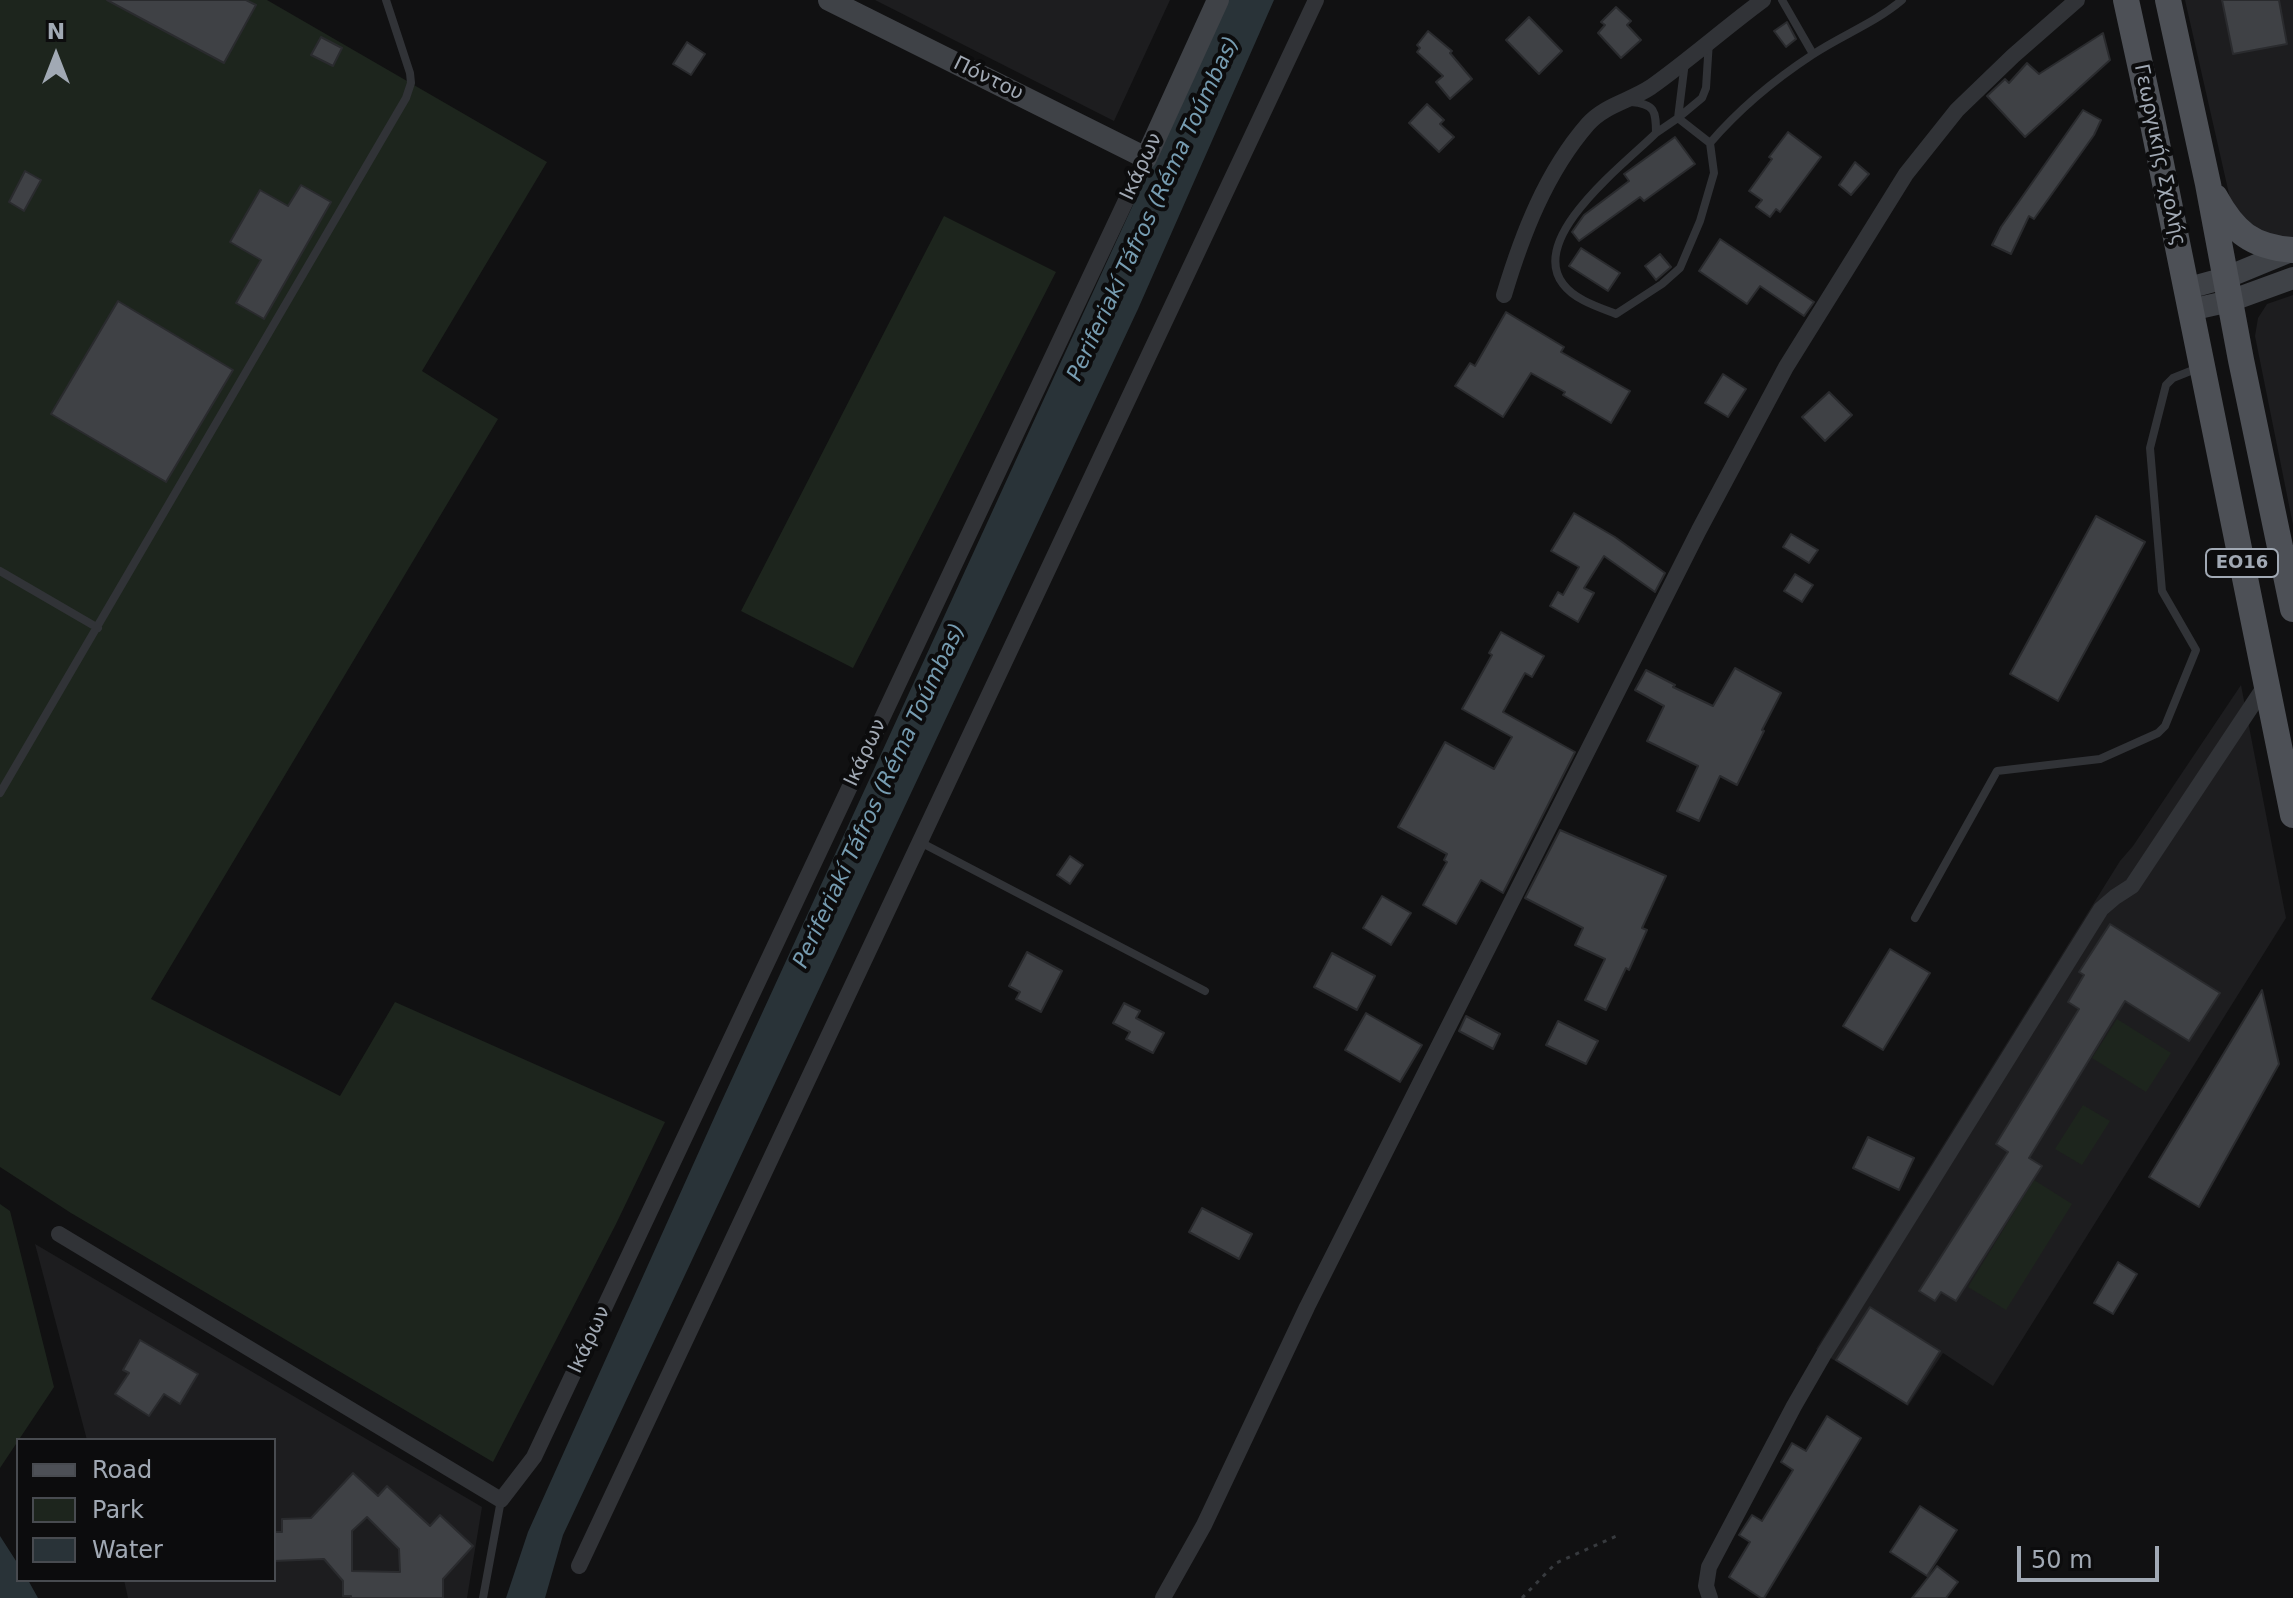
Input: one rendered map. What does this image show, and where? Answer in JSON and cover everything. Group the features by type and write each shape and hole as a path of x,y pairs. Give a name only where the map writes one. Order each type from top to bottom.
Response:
{"main road":[{"name":"Πόντου","path":"829,0 1146,158"},
{"name":"Ικάρων","path":"1146,158 1218,0"},
{"name":"Γεωργικής Σχολής","path":"2126,0 2188,299"},
{"name":"ΕΟ16","path":"2168,0 2293,609"},
{"path":"2208,184 2228,219 2244,235 2266,246 2293,250"},
{"path":"2227,290 2293,250"},
{"path":"2188,299 2293,278"},
{"name":"ΕΟ16","path":"2188,299 2293,815"}],"street":[{"path":"579,1566 1316,0"},
{"path":"1504,295 1519,245 1535,207 1588,123 1615,104 1649,88 1763,0"},
{"path":"1163,1598 1204,1525 1314,1293 1657,613 1786,367 1906,174 1957,110 2077,0"},
{"name":"Ικάρων","path":"501,1500 534,1457 1146,158"},
{"path":"1710,1598 1706,1586 1709,1567 1832,1341 2101,909 2132,886 2267,683"},
{"path":"59,1234 501,1500"}],"lane":[{"path":"0,793 406,98 411,83 410,73 386,0"},
{"path":"1782,0 1813,54"},
{"path":"1710,143 1755,96 1813,54 1885,14 1902,0"},
{"path":"1678,118 1710,143 1714,173 1700,221 1680,268 1662,284 1616,314 1584,301 1562,283 1555,262 1558,239 1572,215 1656,133 1702,98 1706,88 1709,40"},
{"path":"1678,118 1685,61"},
{"path":"1615,104 1646,103 1656,116 1656,133"},
{"path":"1915,918 1997,771 2100,759 2158,733 2165,726 2196,650 2162,594 2150,448 2168,382 2201,366"},
{"path":"0,571 98,628"},
{"path":"919,842 1205,991"},
{"path":"483,1598 501,1500"}],"path":[{"path":"1522,1598 1556,1563 1621,1534"}],"shaded area":[{"path":"875,0 1170,0 1114,121"},
{"path":"2185,0 2293,0 2293,237 2277,243 2234,216"},
{"path":"2293,295 2293,525 2255,336 2258,318 2267,304"},
{"path":"2241,685 2286,918 1993,1386 1943,1353 1908,1406 1816,1349 2120,861"},
{"path":"35,1244 482,1507 467,1598 128,1598 124,1582 276,1582 276,1438 86,1438"}],"green space":[{"path":"0,0 267,0 547,162 422,371 498,419 151,999 340,1096 395,1002 665,1122 493,1462 71,1213 0,1167"},
{"path":"944,216 1056,272 853,668 741,611"},
{"path":"2117,1019 2171,1053 2146,1092 2092,1058"},
{"path":"2083,1105 2110,1121 2082,1165 2055,1149"},
{"path":"2034,1180 2072,1204 2006,1310 1968,1287"},
{"path":"0,1204 10,1211 54,1387 20,1438 16,1438 16,1444 0,1468"}],"water":[{"name":"Periferiakí Táfros (Réma Toúmbas)","path":"1227,0 1274,0 1138,309 563,1535 545,1598 506,1598 528,1532 719,1107"},
{"path":"0,1536 16,1561 16,1582 29,1582 38,1598 0,1598"}],"building":[{"path":"107,0 246,0 256,5 224,63"},
{"path":"2222,0 2279,0 2287,44 2233,54"},
{"path":"1616,7 1631,21 1627,25 1641,40 1621,58 1598,33 1605,25 1601,22"},
{"path":"1529,17 1562,51 1539,74 1506,40"},
{"path":"1787,22 1796,39 1786,47 1774,31"},
{"path":"1428,31 1452,51 1450,53 1472,79 1450,99 1436,82 1443,76 1417,52 1420,48 1417,45"},
{"path":"2103,33 2110,60 2025,137 1987,96 2005,79 2009,83 2027,63 2039,74"},
{"path":"321,37 342,48 333,66 311,55"},
{"path":"687,42 705,54 691,75 673,64"},
{"path":"1427,104 1444,120 1440,124 1454,137 1439,152 1409,123"},
{"path":"2083,110 2101,120 2094,135 2034,219 2029,216 2011,254 1992,245 2001,227"},
{"path":"1788,132 1821,157 1780,212 1776,209 1770,217 1756,207 1762,200 1749,191"},
{"path":"1675,137 1695,164 1644,201 1640,197 1579,241 1572,232 1584,215 1629,181 1624,174"},
{"path":"1855,162 1869,174 1851,195 1839,185"},
{"path":"25,171 41,180 24,211 9,202"},
{"path":"301,185 331,202 264,319 236,303 261,260 230,242 260,190 288,206"},
{"path":"1720,239 1814,302 1804,316 1760,286 1747,304 1699,271"},
{"path":"1581,248 1620,273 1608,291 1569,266"},
{"path":"1660,254 1671,267 1656,280 1645,266"},
{"path":"118,301 233,370 166,482 51,414"},
{"path":"1506,312 1564,347 1561,352 1630,391 1611,423 1531,373 1503,417 1455,386 1470,363 1475,366"},
{"path":"1723,374 1746,389 1728,417 1705,403"},
{"path":"1829,392 1852,415 1825,441 1802,417"},
{"path":"1574,513 1615,537 1665,573 1655,592 1604,556 1584,588 1594,593 1578,622 1550,606 1558,592 1563,595 1579,567 1551,551"},
{"path":"2096,516 2145,542 2058,701 2010,674"},
{"path":"1791,534 1818,550 1809,563 1783,547"},
{"path":"1795,574 1813,585 1802,602 1784,591"},
{"path":"1501,632 1544,656 1532,677 1525,673 1503,712 1575,752 1503,893 1481,880 1456,924 1423,905 1447,862 1444,860 1447,854 1398,827 1445,742 1494,769 1512,737 1462,709"},
{"path":"1735,668 1781,693 1737,785 1720,776 1699,821 1677,811 1698,766 1647,741 1664,706 1635,690 1646,670 1713,706"},
{"path":"1560,830 1666,876 1642,928 1647,930 1606,1010 1585,1000 1605,959 1575,945 1583,928 1525,898"},
{"path":"1070,856 1083,865 1070,884 1057,875"},
{"path":"1382,896 1411,913 1391,945 1363,928"},
{"path":"2110,924 2220,993 2189,1041 2125,1001 2029,1158 2042,1166 1956,1301 1941,1292 1935,1301 1919,1291 2008,1152 1996,1144 2079,1009 2068,1002 2084,975 2079,972"},
{"path":"1890,949 1930,973 1883,1050 1843,1026"},
{"path":"1027,952 1062,971 1041,1012 1016,999 1020,992 1009,986"},
{"path":"1332,953 1375,976 1357,1010 1314,987"},
{"path":"2262,990 2279,1064 2199,1207 2149,1177"},
{"path":"1124,1003 1140,1011 1136,1018 1164,1033 1153,1053 1126,1039 1130,1032 1113,1023"},
{"path":"1366,1013 1422,1045 1400,1082 1345,1050"},
{"path":"1466,1016 1500,1034 1493,1049 1459,1031"},
{"path":"1558,1021 1598,1041 1586,1064 1546,1045"},
{"path":"1868,1137 1914,1158 1899,1190 1853,1168"},
{"path":"1202,1208 1252,1234 1239,1259 1189,1232"},
{"path":"2118,1262 2137,1274 2113,1314 2094,1303"},
{"path":"1870,1307 1940,1351 1907,1404 1836,1360"},
{"path":"140,1340 198,1374 180,1404 164,1394 149,1416 115,1394 129,1373 123,1370"},
{"path":"1827,1416 1861,1438 1764,1598 1761,1598 1729,1577 1750,1542 1739,1535 1752,1515 1762,1521 1793,1470 1781,1462 1792,1443 1806,1451"},
{"path":"353,1473 378,1496 387,1486 430,1526 440,1515 473,1546 443,1579 443,1598 351,1598 343,1596 343,1581 324,1559 276,1561 276,1532 282,1532 282,1519 311,1518","holes":["367,1517 399,1549 400,1572 352,1571 352,1531"]},
{"path":"1920,1506 1957,1530 1927,1576 1890,1552"},
{"path":"1937,1566 1958,1582 1946,1598 1912,1598"}]}
